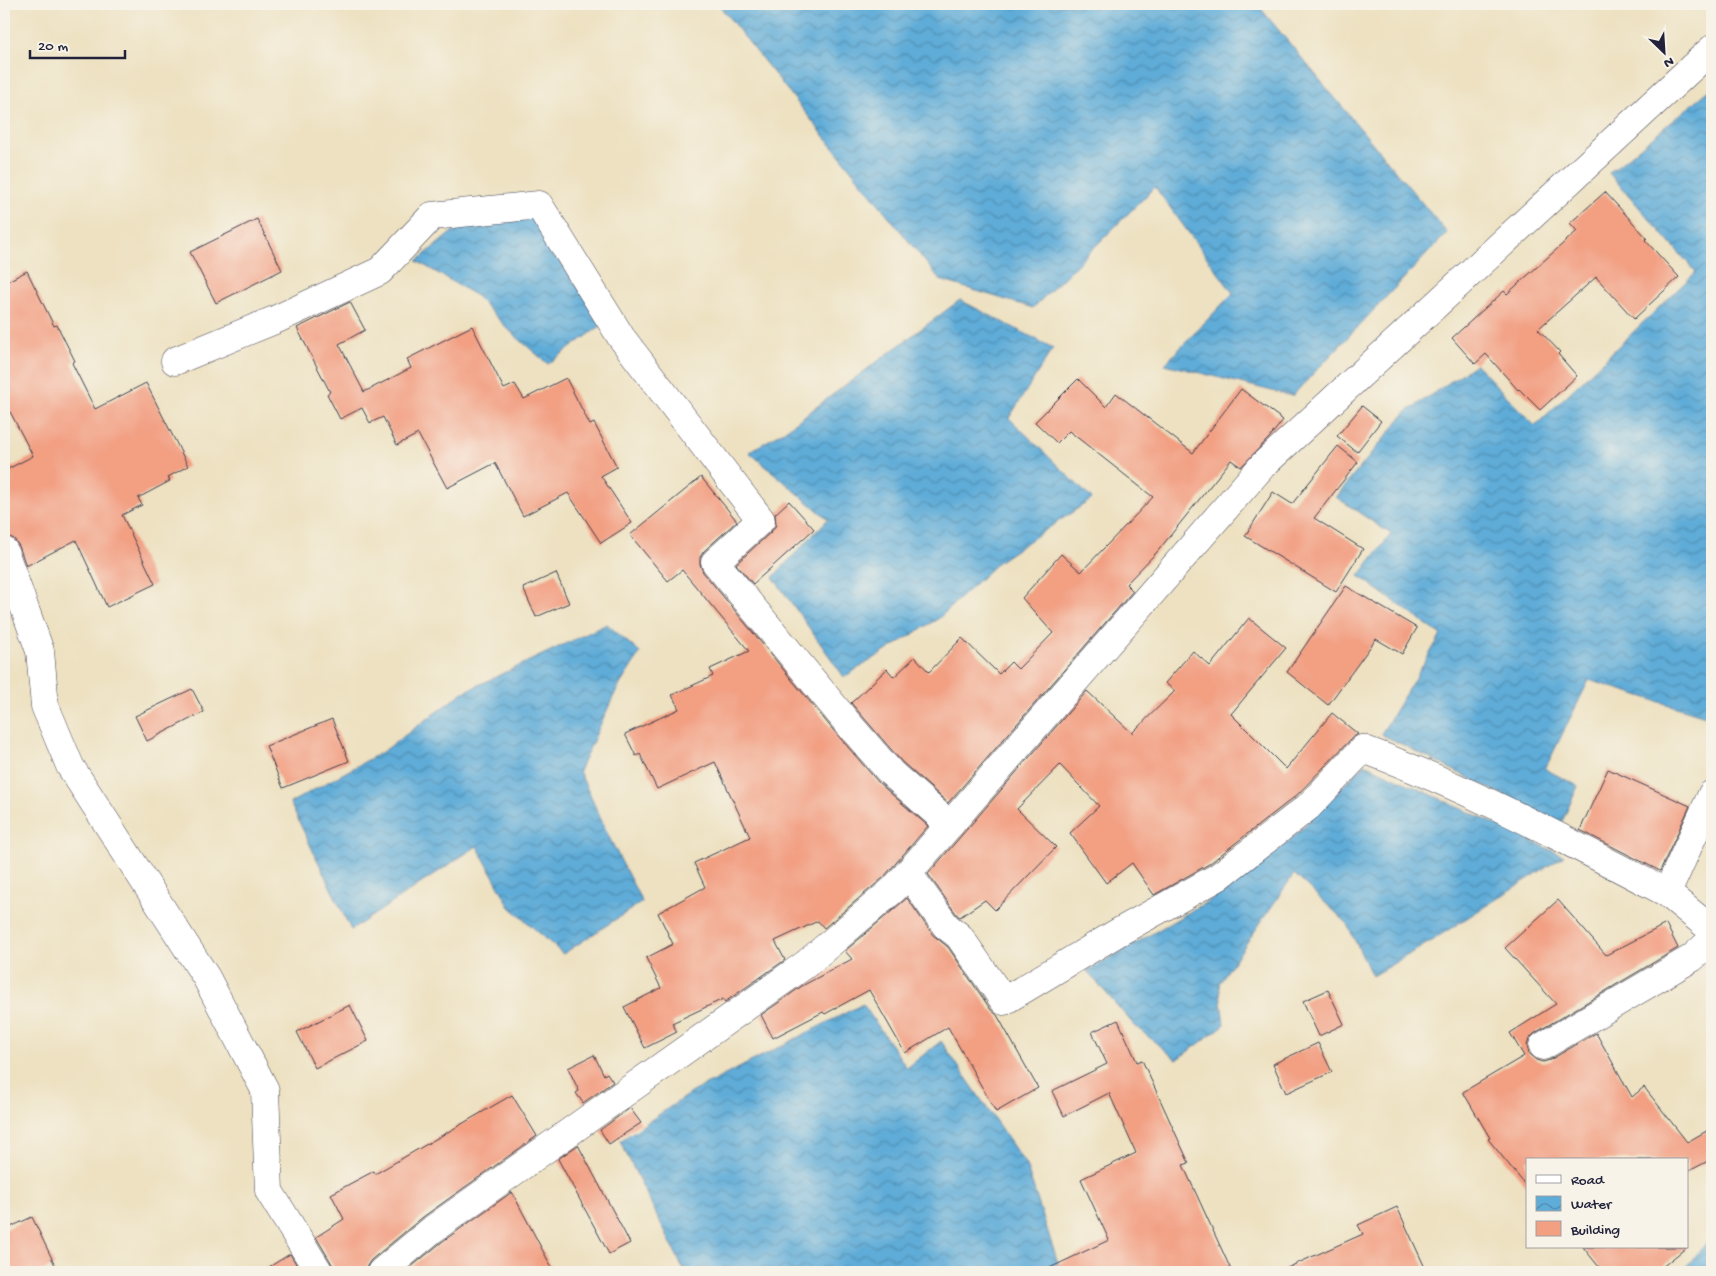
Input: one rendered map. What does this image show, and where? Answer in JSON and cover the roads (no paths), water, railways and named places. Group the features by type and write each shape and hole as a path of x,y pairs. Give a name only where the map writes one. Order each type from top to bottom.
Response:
{"street":[{"path":"381,1272 433,1229 806,964 894,889 1264,465 1712,49"},
{"path":"175,361 277,319 380,271 432,216 539,205 621,337 760,520 715,562 846,721 892,773 950,825"},
{"path":"4,551 40,651 45,706 70,766 206,977 265,1090 269,1191 319,1272"},
{"path":"908,873 946,926 959,936 1004,1000 1117,933 1218,877 1308,807 1363,749 1393,760 1538,825 1667,893 1712,930"},
{"path":"1667,893 1712,794"},
{"path":"1543,1046 1692,958 1712,940"}],"water":[{"path":"718,4 1257,4 1447,233 1292,396 1165,364 1233,293 1155,187 1033,308 940,280"},
{"path":"1712,88 1712,718 1589,680 1545,769 1578,786 1561,824 1381,734 1441,635 1359,576 1391,534 1336,497 1405,413 1476,364 1535,426 1696,272 1609,173"},
{"path":"532,217 602,325 548,364 512,333 475,295 417,261 458,227"},
{"path":"960,300 1053,348 1009,418 1092,499 999,561 939,618 844,677 773,577 828,519 749,452 784,431"},
{"path":"607,624 640,653 616,691 579,771 610,839 642,902 563,954 510,907 477,846 351,930 290,803 384,751 462,693"},
{"path":"1365,764 1564,856 1420,948 1372,976 1346,922 1294,874 1219,983 1224,1025 1177,1060 1134,1025 1087,971 1224,892 1287,843"},
{"path":"863,1004 907,1068 941,1041 1026,1165 1061,1272 685,1272 620,1141 692,1092"},
{"path":"1712,1238 1712,1272 1682,1272 1708,1241"}]}
